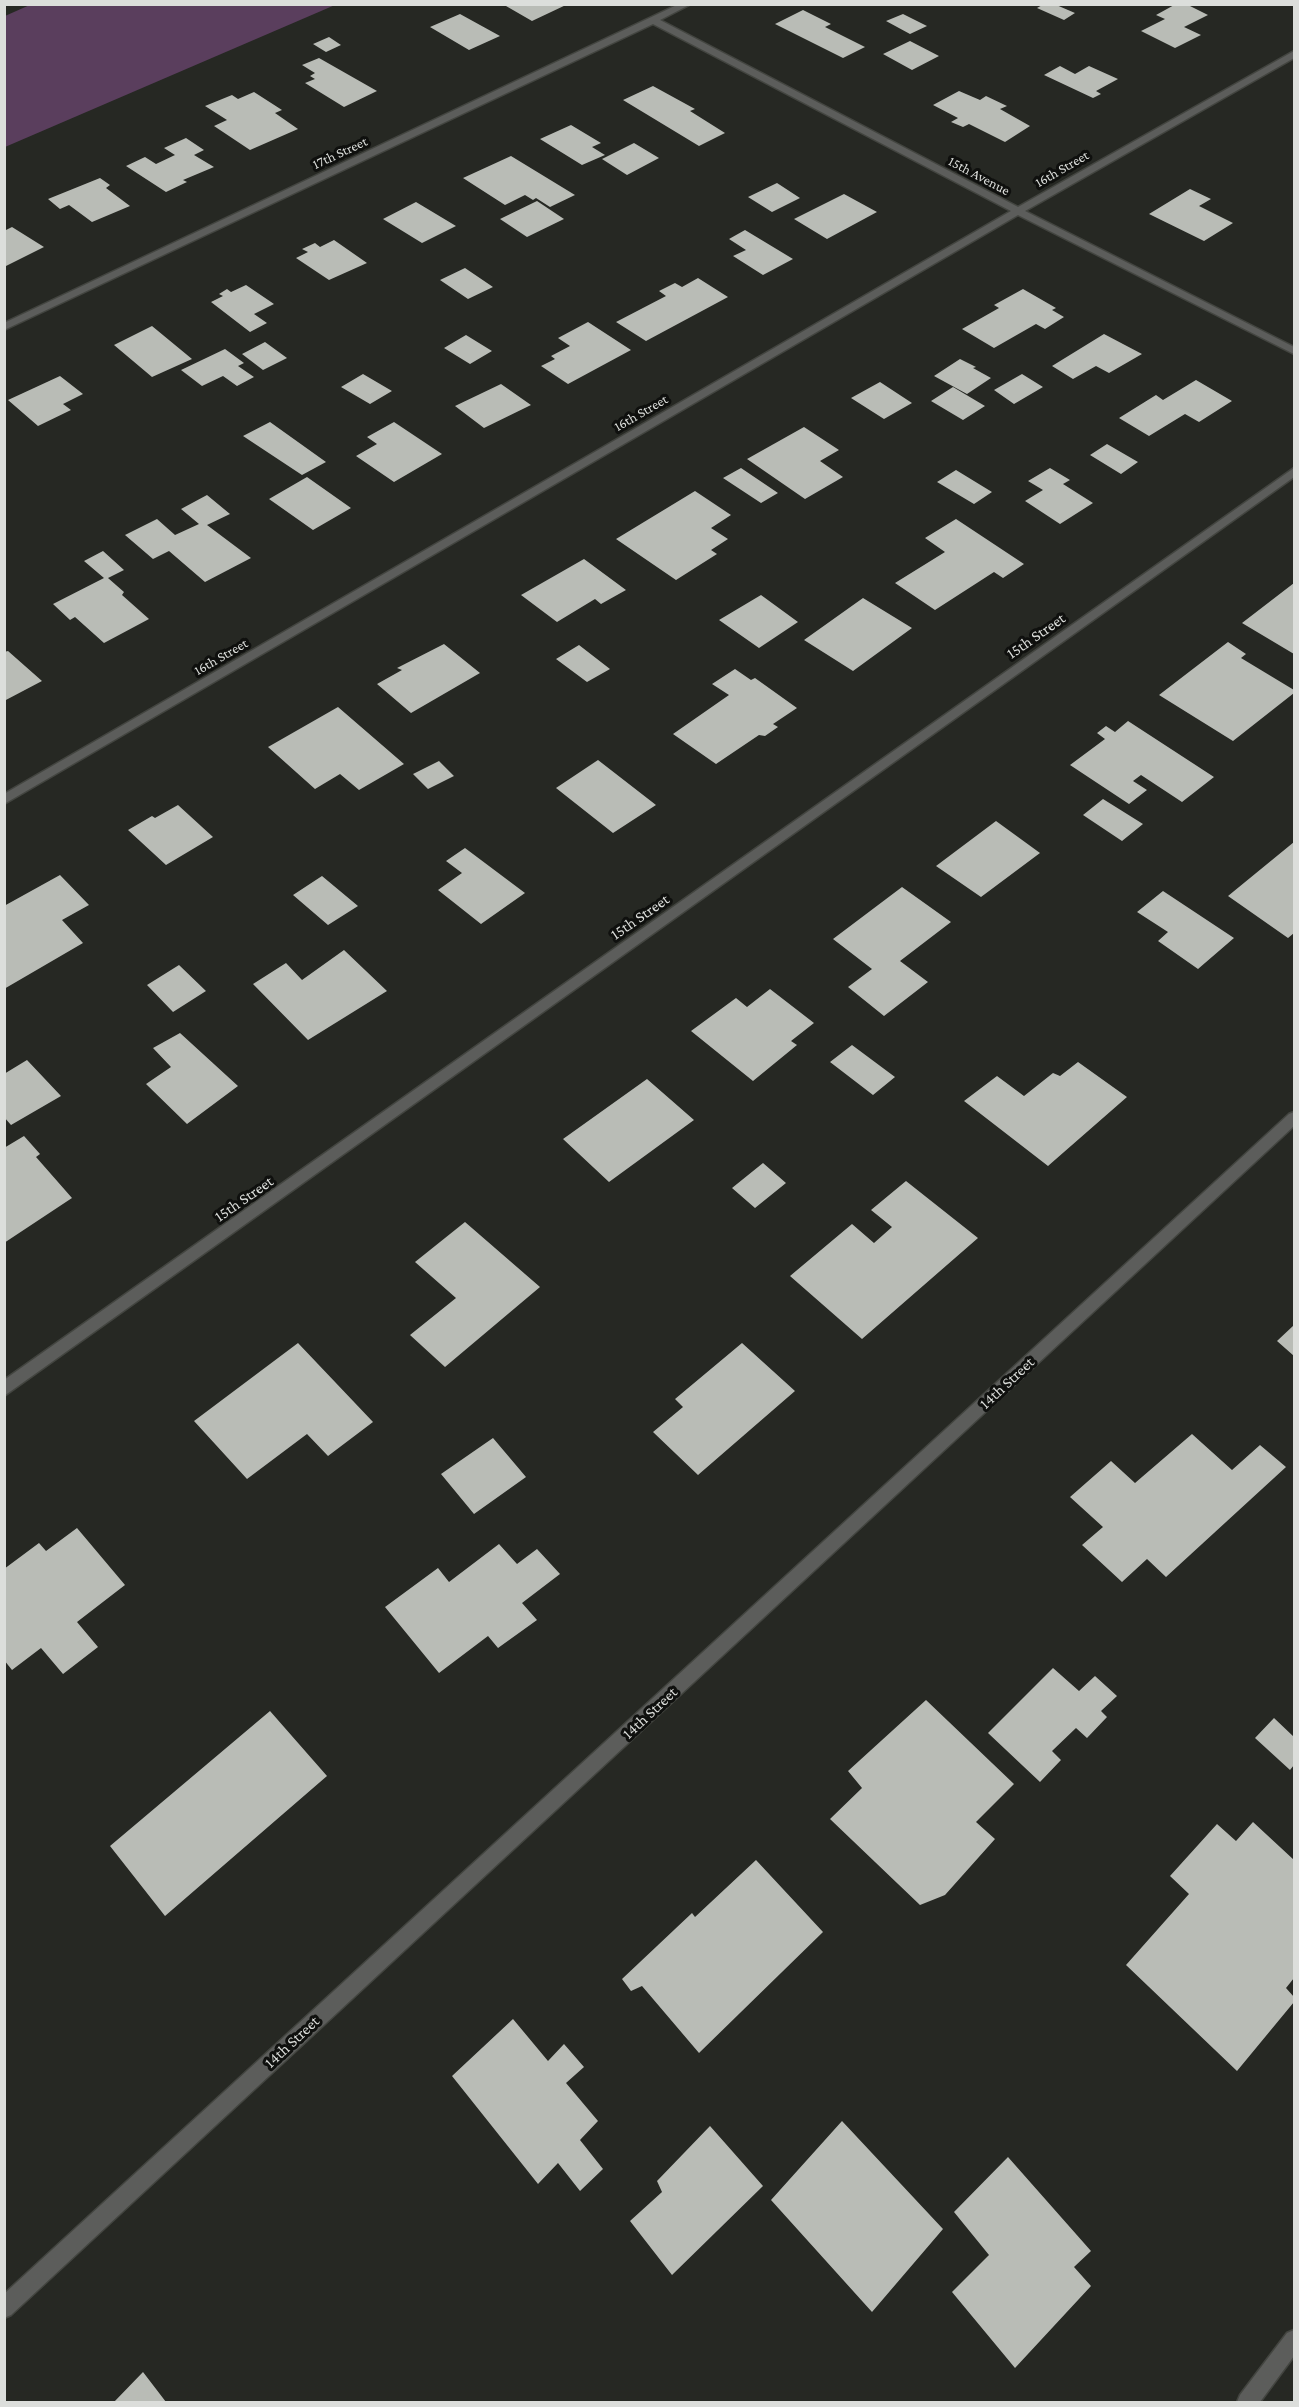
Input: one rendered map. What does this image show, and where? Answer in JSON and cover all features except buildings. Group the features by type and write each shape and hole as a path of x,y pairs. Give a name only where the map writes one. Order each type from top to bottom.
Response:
{"street":[{"name":"17th Street","path":"4,327 687,4"},
{"name":"15th Avenue","path":"653,20 1017,211 1294,351"},
{"name":"16th Street","path":"4,800 1017,211 1294,54"},
{"name":"15th Street","path":"4,1389 1294,472"},
{"name":"14th Street","path":"4,2308 1294,1118"},
{"path":"1247,2403 1294,2340"}],"shaded area":[{"path":"32,4 335,5 5,147 5,16"}]}
